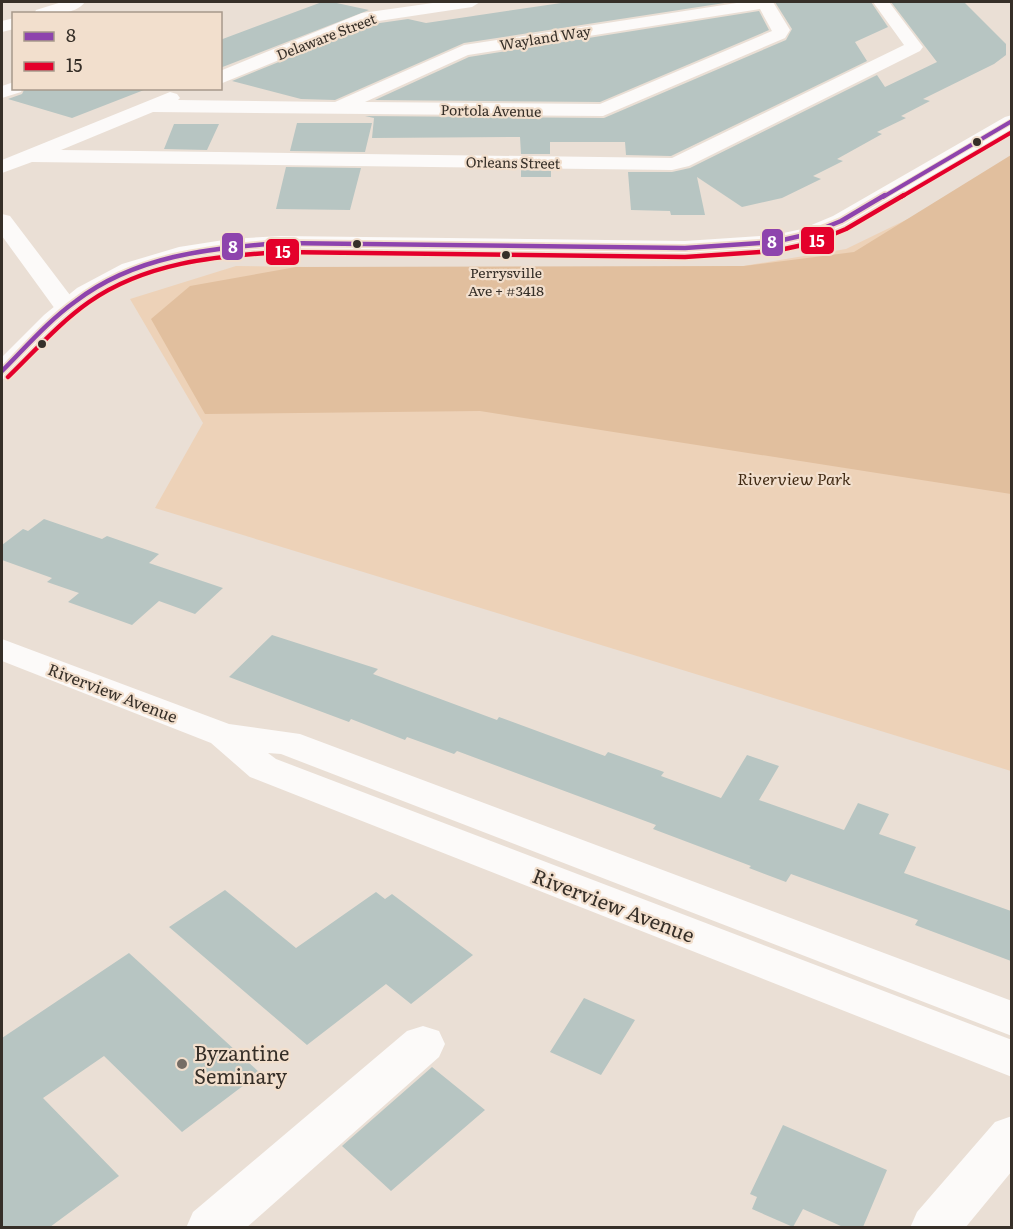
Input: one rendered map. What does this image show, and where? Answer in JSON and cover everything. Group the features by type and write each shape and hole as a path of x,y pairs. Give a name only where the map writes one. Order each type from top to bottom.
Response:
{"street":[{"path":"48,12 77,2"},
{"name":"Delaware Street","path":"222,77 373,16 472,2"},
{"name":"Portola Avenue","path":"150,106 592,111 608,109 779,34 781,30 765,2"},
{"name":"Wayland Way","path":"336,108 464,50 765,2"},
{"name":"Orleans Street","path":"28,156 677,164 914,47 881,2"},
{"path":"2,167 189,90"},
{"path":"2,371 67,308 98,285 133,269 189,252 281,243 708,248 792,238 826,228 856,213 1011,121"},
{"path":"2,221 67,308"},
{"name":"Riverview Avenue","path":"2,649 224,735 287,742 1011,1018"},
{"name":"Riverview Avenue","path":"224,735 263,768 1011,1059"},
{"path":"210,1227 423,1044"},
{"path":"934,1227 1011,1136"}],"green space":[{"name":"Riverview Park","path":"1011,169 1011,771 155,508 203,423 130,299 236,266 707,272 846,249"}],"shaded area":[{"path":"1011,155 1011,494 480,411 205,414 151,319 190,286 296,267 744,266 854,252"}],"building":[{"path":"322,2 369,10 222,67 222,39"},
{"path":"568,2 731,2 464,43 335,100 301,99 232,81 373,24 408,19 426,23"},
{"path":"775,2 871,2 888,27 855,42 867,61 671,156 626,155 625,142 550,142 550,154 521,154 520,137 372,138 374,118 365,116 604,118 786,40 792,29"},
{"path":"891,2 965,3 1006,44 1006,55 994,64 923,99 930,101 901,116 906,118 877,132 882,134 837,159 843,161 813,176 821,179 782,198 742,207 697,177 705,215 671,215 670,211 631,210 628,172 672,172 690,168 877,75 885,87 937,62"},
{"path":"759,11 769,30 600,102 375,100 469,57"},
{"path":"24,90 144,90 72,118 8,99 22,94"},
{"path":"297,123 372,123 365,152 290,151"},
{"path":"174,124 219,124 207,150 164,149"},
{"path":"286,167 361,168 350,210 276,209"},
{"path":"521,170 551,171 551,177 521,177"},
{"path":"44,519 102,539 107,536 159,554 149,563 223,588 195,614 159,601 132,625 68,602 79,593 47,582 52,578 2,560 2,545 23,529 28,531"},
{"path":"272,635 378,669 373,674 497,720 499,717 605,756 608,752 664,772 661,776 721,798 747,755 779,766 759,800 844,830 858,803 889,814 879,834 916,847 904,873 1011,911 1011,961 915,925 918,920 791,874 786,882 749,868 751,866 653,829 656,825 457,751 454,754 407,737 405,740 351,719 349,722 229,677"},
{"path":"225,890 296,948 376,892 385,899 392,894 473,955 411,1004 386,984 307,1045 169,927"},
{"path":"129,953 260,1073 182,1132 104,1056 43,1098 119,1176 50,1227 2,1227 2,1038"},
{"path":"584,998 635,1020 601,1075 550,1052"},
{"path":"432,1067 485,1110 391,1191 342,1146"},
{"path":"783,1125 887,1170 863,1227 843,1227 803,1209 793,1227 752,1209 757,1197 750,1194"}],"transit line":[{"name":"8","path":"2,371 53,320 87,293 132,269 180,255 230,247 281,243 685,248 774,242 809,234 841,221 1012,121"},
{"name":"15","path":"8,377 57,329 89,302 133,278 181,264 206,259 281,252 685,257 775,251 812,243 846,229 1012,132"}],"place":[{"name":"Perrysville Ave + #3418","path":"506,255"},
{"name":"Byzantine Seminary","path":"182,1064"}]}
